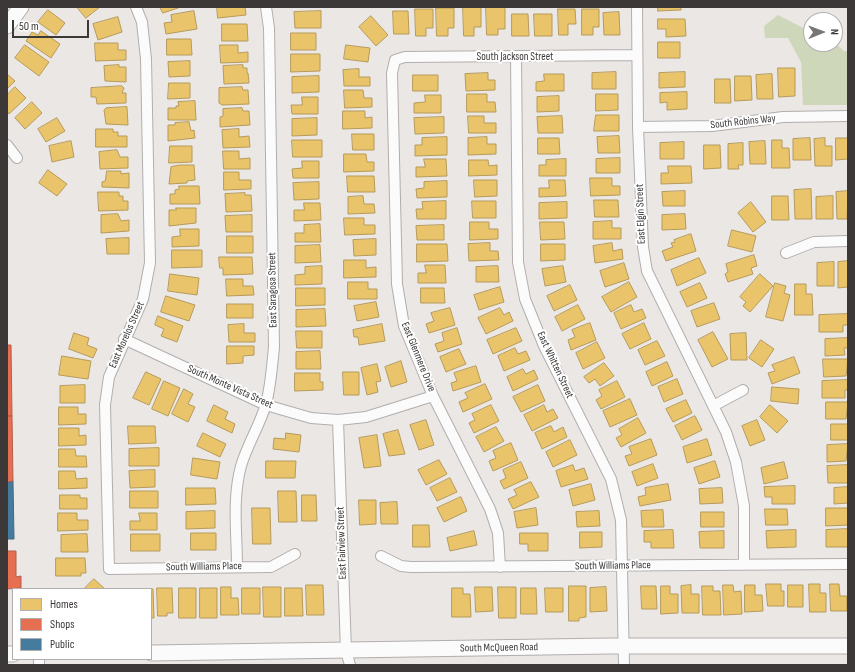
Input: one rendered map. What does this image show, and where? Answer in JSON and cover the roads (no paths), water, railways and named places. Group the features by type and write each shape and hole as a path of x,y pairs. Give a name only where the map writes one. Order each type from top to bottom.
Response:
{"main road":[{"path":"7,26 21,7"},
{"name":"South McQueen Road","path":"152,653 348,658 623,647 848,646"}],"street":[{"name":"East Morelos Street","path":"109,569 105,405 108,377 143,299 150,263 146,59 142,22 136,7"},
{"name":"East Saragosa Street","path":"237,567 236,502 238,480 241,465 266,405 271,378 274,346 269,28 266,7"},
{"name":"East Elgin Street","path":"636,7 642,247 646,271 726,432 736,462 744,506 744,564"},
{"name":"South Jackson Street","path":"395,60 405,57 516,58 637,55"},
{"name":"East Whitten Street","path":"516,58 518,262 525,299 544,346 611,480 621,520 624,665"},
{"name":"East Glenmere Drive","path":"395,60 392,73 397,284 404,326 433,396 490,509 498,533 500,567"},
{"name":"South Robins Way","path":"638,127 712,126 783,117 848,116"},
{"path":"7,145 17,158"},
{"path":"786,253 814,242 848,240"},
{"name":"South Monte Vista Street","path":"124,339 266,405 311,418 338,420 366,417 433,396"},
{"path":"713,406 743,390"},
{"name":"East Fairview Street","path":"338,420 348,658"},
{"name":"South Williams Place","path":"109,569 271,567 295,554"},
{"name":"South Williams Place","path":"381,556 401,566 411,567 848,564"}]}
